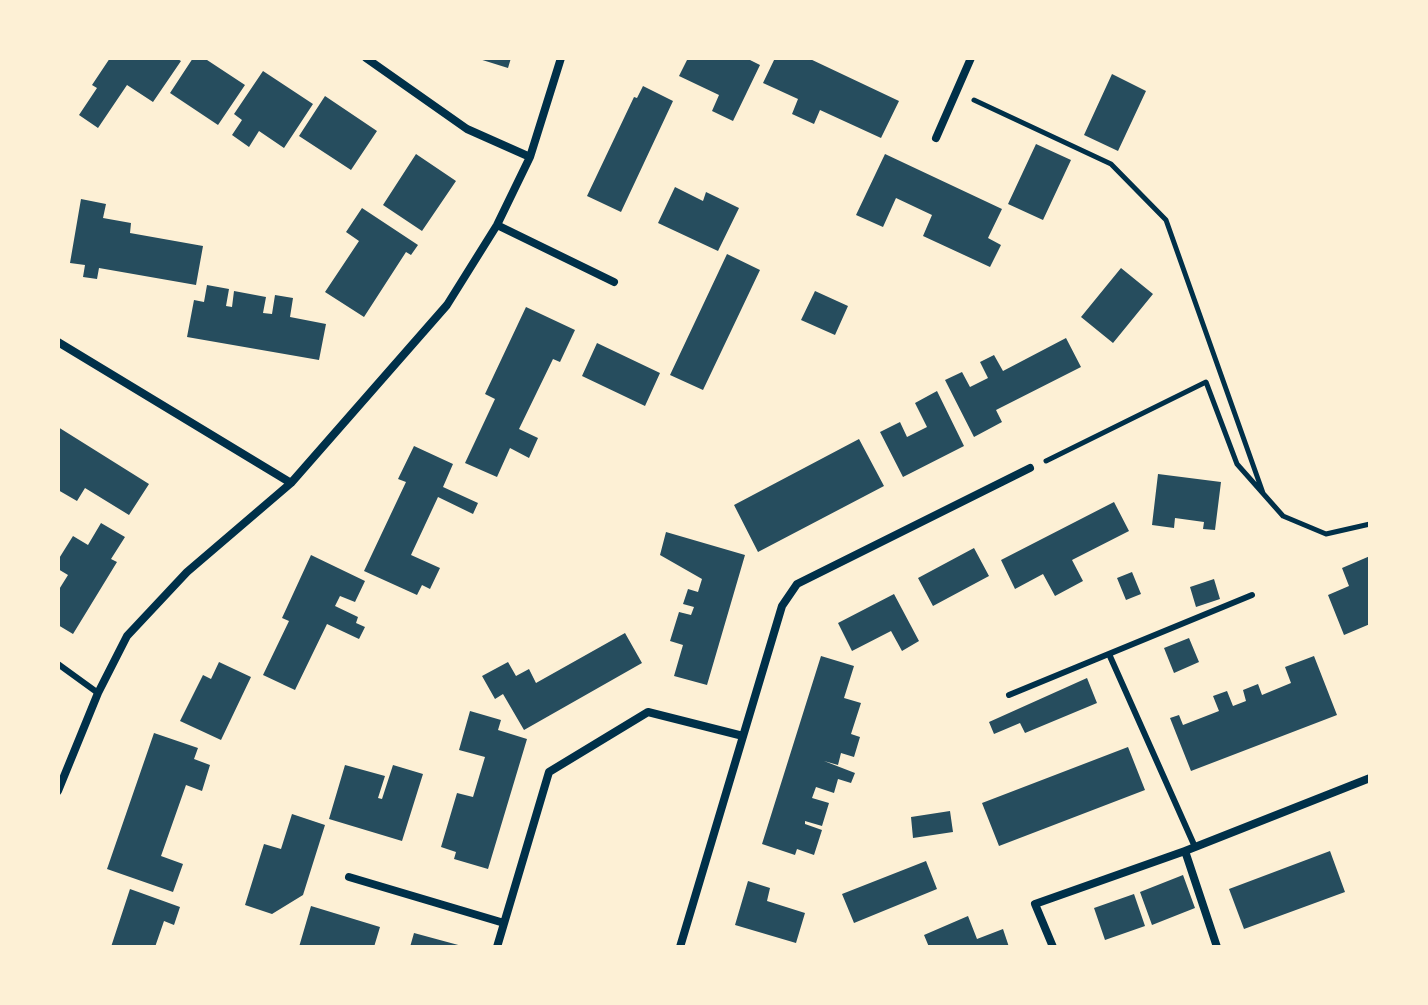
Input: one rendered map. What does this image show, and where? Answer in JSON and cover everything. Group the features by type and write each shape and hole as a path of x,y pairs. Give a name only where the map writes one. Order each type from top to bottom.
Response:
{"street":[{"path":"366,58 467,129 530,157"},
{"path":"58,791 98,693 127,636 187,572 291,483 447,305 497,225 530,157 561,58"},
{"path":"936,138 971,58"},
{"path":"497,225 614,282"},
{"path":"58,342 291,483"},
{"path":"680,947 782,606 797,584 1030,468"},
{"path":"497,947 549,772 648,712 743,736"},
{"path":"1053,947 1035,904 1185,851 1370,778"},
{"path":"1185,851 1217,947"},
{"path":"349,877 504,923"}],"lane":[{"path":"1009,695 1252,595"},
{"path":"1109,654 1195,847"},
{"path":"58,664 98,693"}],"path":[{"path":"956,91 1111,164 1166,220 1263,493"},
{"path":"1030,468 1206,382 1237,464 1283,516 1326,534 1370,524"}],"building":[{"path":"110,58 176,58 181,61 153,102 127,85 98,128 79,115 97,88 92,85"},
{"path":"193,58 204,58 245,85 218,125 170,93"},
{"path":"476,58 511,58 508,68"},
{"path":"688,58 746,58 760,65 733,121 712,111 719,95 679,76"},
{"path":"775,58 808,58 899,101 881,138 820,110 814,124 792,114 798,99 763,83"},
{"path":"263,71 313,104 284,148 259,131 249,147 232,135 242,120 234,114"},
{"path":"1112,74 1146,91 1118,151 1084,135"},
{"path":"643,86 673,101 621,212 587,196 634,97 637,98"},
{"path":"325,96 377,131 351,170 299,136"},
{"path":"1036,144 1071,160 1043,220 1008,204"},
{"path":"416,154 456,181 422,231 383,205"},
{"path":"885,154 1002,209 988,238 1001,245 990,267 923,236 932,215 896,198 883,227 856,215"},
{"path":"675,187 703,201 706,192 739,208 718,251 658,223"},
{"path":"81,199 106,204 103,218 131,223 130,233 203,246 196,285 99,268 97,279 83,277 85,265 70,263"},
{"path":"362,208 418,245 411,255 406,252 364,317 325,292 359,241 346,232"},
{"path":"727,254 760,270 703,390 670,375"},
{"path":"1121,268 1153,294 1113,343 1081,317"},
{"path":"207,285 229,289 226,306 232,307 234,291 266,297 263,313 272,314 275,295 293,298 290,317 326,324 319,360 187,337 194,300 204,302"},
{"path":"815,291 848,306 835,335 801,320"},
{"path":"526,307 575,330 560,362 553,359 519,429 538,438 529,458 510,448 497,477 465,463 495,399 485,394"},
{"path":"1066,338 1081,367 996,410 1002,422 974,437 945,380 962,372 970,387 988,378 980,362 994,355 1003,371"},
{"path":"597,343 660,373 645,406 582,376"},
{"path":"937,391 964,446 903,477 880,432 900,422 907,437 927,427 915,403"},
{"path":"58,427 149,484 129,515 85,488 77,501 58,490"},
{"path":"859,439 884,486 758,552 734,505"},
{"path":"414,446 453,464 443,487 478,503 473,514 438,497 411,555 440,568 430,589 422,585 417,595 364,571 406,482 398,479"},
{"path":"1158,474 1221,482 1215,530 1203,529 1204,522 1175,518 1174,528 1152,525"},
{"path":"1114,502 1129,531 1072,560 1083,581 1055,596 1043,574 1015,589 1001,560"},
{"path":"101,523 125,537 111,559 117,562 73,634 58,625 58,591 68,575 58,569 58,560 73,536 88,545"},
{"path":"666,532 745,555 707,685 674,676 683,645 670,641 679,612 691,615 694,607 683,604 688,589 698,592 702,579 660,555"},
{"path":"974,548 989,576 933,606 918,578"},
{"path":"311,555 365,581 355,602 340,596 335,606 358,617 356,623 365,627 359,639 327,624 295,690 263,675 289,621 282,618"},
{"path":"1370,556 1370,624 1344,635 1328,595 1349,586 1342,568"},
{"path":"1132,572 1141,594 1126,600 1117,578"},
{"path":"1214,579 1220,599 1196,607 1190,587"},
{"path":"894,594 919,641 902,651 891,631 852,651 838,623"},
{"path":"625,633 642,663 524,730 503,694 495,699 482,676 508,662 516,676 529,669 536,683"},
{"path":"1189,638 1199,662 1174,673 1164,648"},
{"path":"821,656 854,666 844,698 861,703 851,734 860,737 854,757 841,753 838,765 824,761 855,773 851,783 838,779 834,793 816,787 812,798 829,803 822,826 805,821 805,824 822,830 814,855 797,849 795,855 762,844"},
{"path":"1314,656 1337,715 1191,771 1170,718 1179,715 1183,725 1219,711 1213,696 1227,691 1233,706 1246,701 1243,690 1258,684 1262,695 1291,683 1285,667"},
{"path":"219,662 251,677 221,740 180,721 203,675 211,679"},
{"path":"1087,678 1097,703 1025,733 1020,723 994,734 989,722"},
{"path":"470,711 501,720 498,730 527,739 488,869 454,859 456,852 441,847 457,793 473,797 485,757 459,750"},
{"path":"154,733 198,748 194,759 210,765 202,791 186,785 161,856 183,864 173,892 107,869"},
{"path":"1128,747 1145,790 999,846 982,803"},
{"path":"345,765 385,776 378,798 382,799 393,765 423,774 402,841 329,819"},
{"path":"950,811 953,832 913,838 911,817"},
{"path":"292,814 325,825 303,895 272,914 245,905 264,844 281,849"},
{"path":"1330,851 1345,892 1244,929 1229,889"},
{"path":"926,861 937,889 854,923 842,894"},
{"path":"1183,875 1195,908 1152,925 1140,892"},
{"path":"748,881 770,888 767,901 805,913 796,943 735,925"},
{"path":"130,889 180,907 174,925 164,921 155,947 111,947"},
{"path":"1134,894 1145,926 1105,940 1094,908"},
{"path":"311,906 380,927 374,947 299,947"},
{"path":"968,916 977,939 1003,929 1009,947 929,947 924,935"},
{"path":"414,933 462,946 462,947 410,947"}]}
